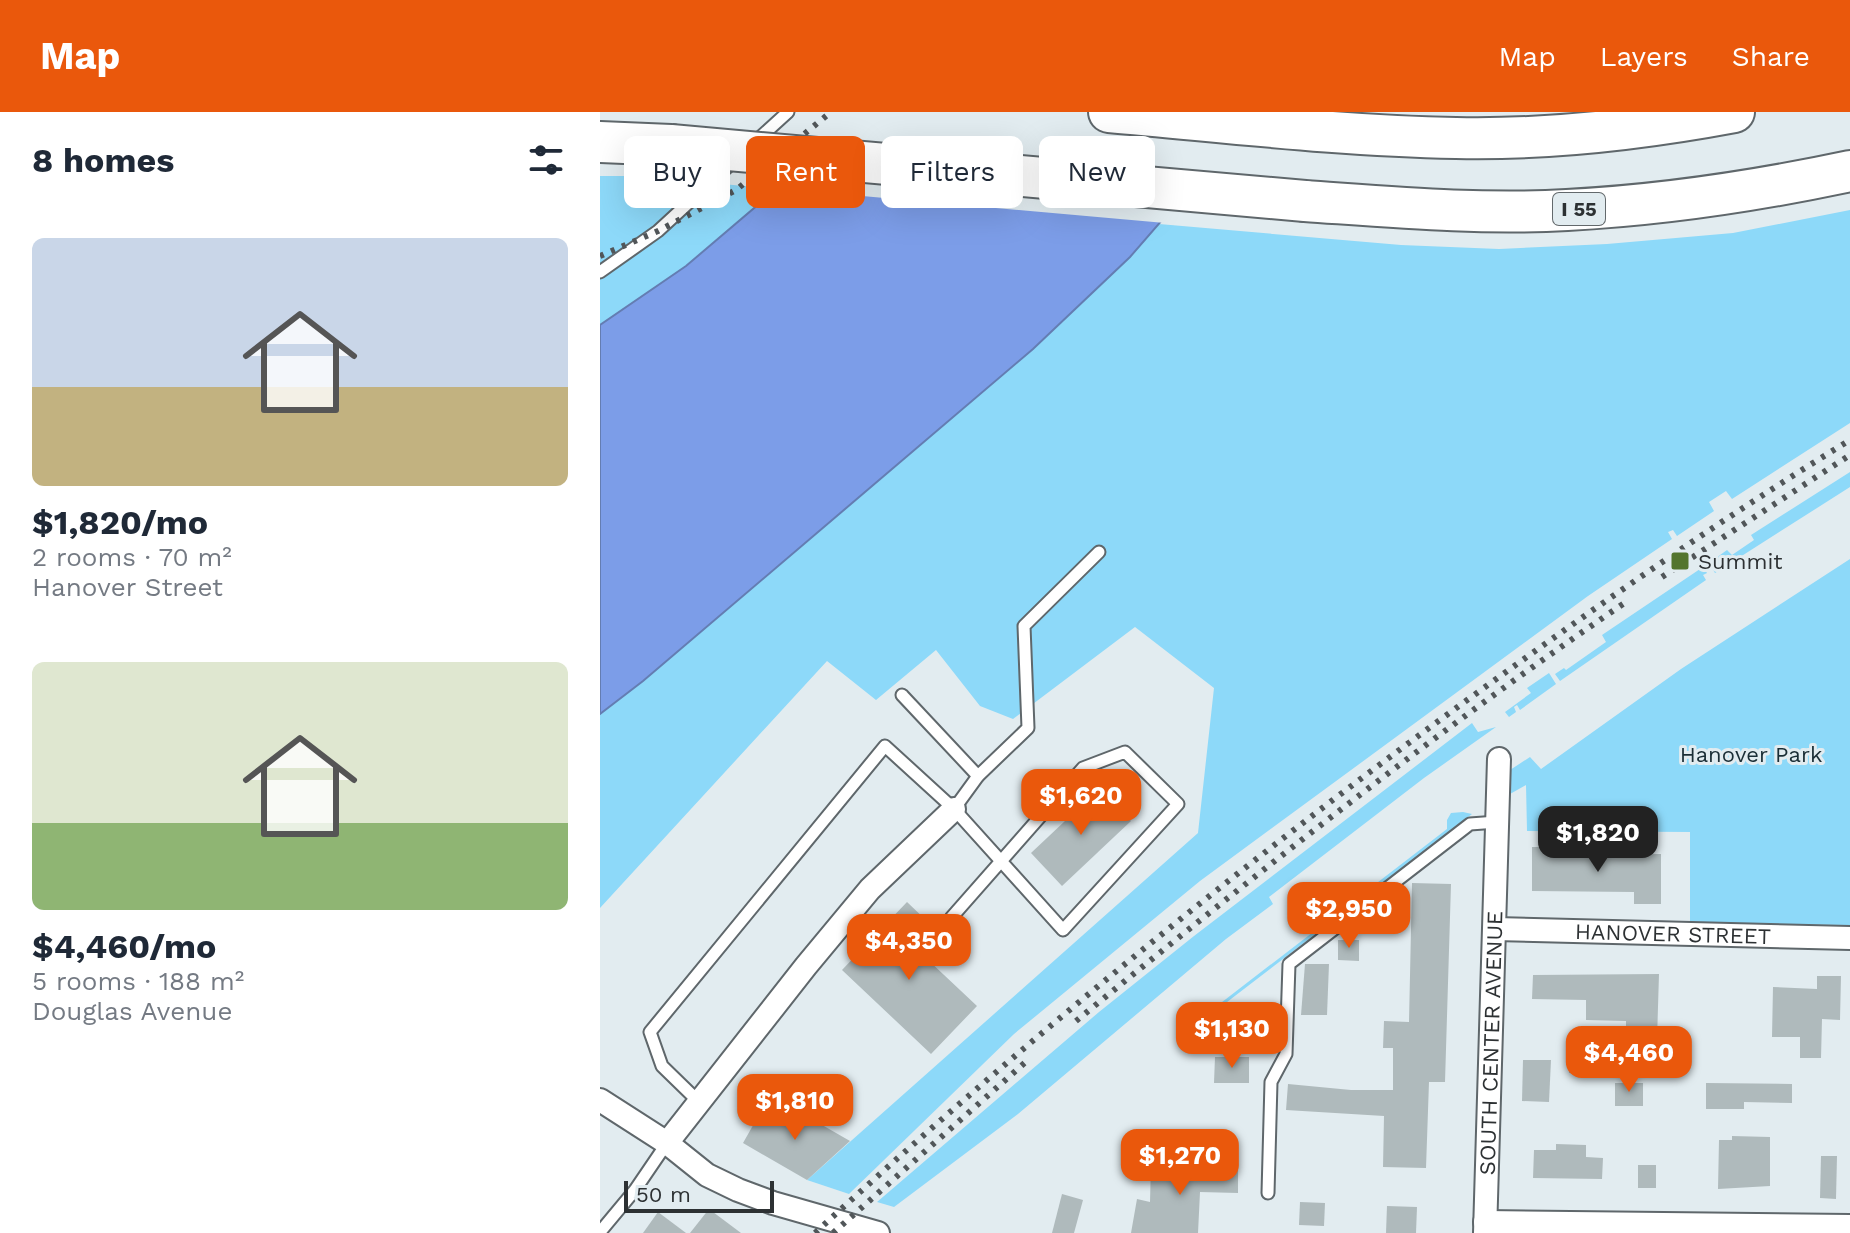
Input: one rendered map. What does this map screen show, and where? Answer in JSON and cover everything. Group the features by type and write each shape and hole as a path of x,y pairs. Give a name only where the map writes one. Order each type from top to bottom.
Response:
{"highway":[{"path":"1109,112 1384,135 1457,138 1547,136 1632,128 1734,112"},
{"name":"I 55","path":"600,142 671,145 1305,201 1457,211 1565,210 1758,191 1850,171"}],"street":[{"name":"SOUTH CENTER AVENUE","path":"1485,1227 1499,759"},
{"path":"667,1143 870,889 954,809"},
{"name":"HANOVER STREET","path":"1495,929 1850,938"},
{"path":"600,1100 667,1143 707,1175 738,1190 878,1233"},
{"path":"1485,1227 1850,1226"}],"lane":[{"path":"600,272 658,231 788,112"},
{"path":"954,809 978,776 1028,728 1024,626 1099,552"},
{"path":"902,695 978,776"},
{"path":"699,1102 662,1066 650,1032 885,746 954,809 1002,861 1063,930 1178,804 1125,752 1083,768 1002,861 951,918"},
{"path":"1268,1193 1271,1082 1286,1054 1289,964 1470,824 1497,822"},
{"path":"600,1232 635,1190 667,1143"}],"green space":[{"path":"600,176 624,176 624,208 730,208 730,185 746,186 746,208 755,208 686,266 600,325"},
{"path":"1850,210 1850,423 1732,499 1726,491 1709,502 1714,511 1677,536 1673,530 1668,532 1672,539 1588,596 1200,881 1014,1034 849,1194 807,1180 1198,833 1214,688 1135,627 1013,719 980,706 936,650 876,700 827,661 600,908 600,714 643,681 1130,257 1159,224 1401,245 1499,249 1733,233"},
{"path":"1850,472 1850,487 1715,573 1709,563 1727,550 1732,555 1754,540 1751,535"},
{"name":"Hanover Park","path":"1850,559 1850,925 1690,924 1690,832 1527,831 1526,785 1510,794 1510,770 1530,757 1541,769 1681,669"},
{"path":"1703,567 1707,573 1703,575 1706,580 1560,681 1555,674 1564,668 1566,670 1606,642 1602,635"},
{"path":"1549,673 1556,684 1520,710 1517,705 1514,707 1516,712 1509,717 1505,712 1531,693 1527,688"},
{"path":"1472,723 1478,732 1496,727 1269,897 1273,904 1226,939 1018,1114 894,1207 877,1202 1099,1012"},
{"path":"1451,813 1472,814 1214,1012 1214,1008 1447,829"}],"shaded area":[{"path":"867,112 1256,112 1130,257 1033,349 643,681 600,714 600,325 686,266 754,208 865,208 865,136 839,136"}],"pier":[{"path":"861,112 1260,112 1165,223 997,208 1023,208 1023,136 881,136 881,198 865,196 865,136 833,136"}],"building":[{"path":"1100,788 1131,821 1062,886 1031,853"},
{"path":"1532,847 1561,847 1561,855 1661,854 1661,904 1634,904 1634,892 1532,891"},
{"path":"1412,883 1451,884 1445,1082 1429,1082 1426,1168 1383,1167 1384,1116 1286,1110 1288,1084 1393,1090 1393,1048 1383,1048 1384,1021 1409,1022"},
{"path":"907,902 929,923 910,943 977,1006 931,1054 842,970"},
{"path":"1338,940 1359,940 1359,961 1338,960"},
{"path":"1305,964 1329,964 1327,1015 1301,1015"},
{"path":"1659,974 1657,1040 1626,1039 1626,1021 1586,1020 1586,1000 1532,999 1533,975"},
{"path":"1817,976 1841,976 1840,1020 1822,1019 1821,1058 1800,1058 1800,1037 1772,1037 1773,987 1817,989"},
{"path":"1248,1018 1277,1019 1277,1041 1248,1040"},
{"path":"1570,1051 1587,1052 1586,1074 1569,1073"},
{"path":"1215,1057 1249,1057 1249,1083 1214,1083"},
{"path":"1523,1060 1551,1060 1549,1102 1522,1101"},
{"path":"1615,1083 1643,1083 1643,1106 1615,1106"},
{"path":"1706,1083 1792,1084 1792,1103 1744,1102 1744,1109 1706,1109"},
{"path":"789,1106 850,1141 807,1180 743,1143 760,1113 779,1124"},
{"path":"1732,1136 1770,1137 1770,1186 1718,1189 1719,1140 1732,1140"},
{"path":"1556,1144 1586,1145 1586,1157 1603,1158 1602,1179 1533,1178 1534,1150 1556,1150"},
{"path":"1821,1156 1837,1156 1836,1199 1820,1198"},
{"path":"1151,1163 1172,1164 1172,1167 1238,1167 1238,1193 1200,1192 1198,1233 1131,1233 1137,1199 1150,1202"},
{"path":"1638,1165 1656,1165 1656,1188 1638,1188"},
{"path":"1062,1194 1083,1200 1074,1233 1052,1233"},
{"path":"1300,1202 1325,1203 1324,1226 1299,1225"},
{"path":"1387,1206 1417,1207 1416,1233 1386,1233"},
{"path":"709,1209 741,1233 690,1233"},
{"path":"658,1212 686,1233 643,1233"}],"railway":[{"path":"600,256 658,231 736,190 831,112"},
{"path":"815,1233 1057,1020 1309,818 1617,593 1850,440"},
{"path":"1662,577 1850,455"},
{"path":"1076,1021 1346,806 1626,602"},
{"path":"833,1233 1029,1059"}],"place":[{"name":"Summit","path":"1680,561"}]}
